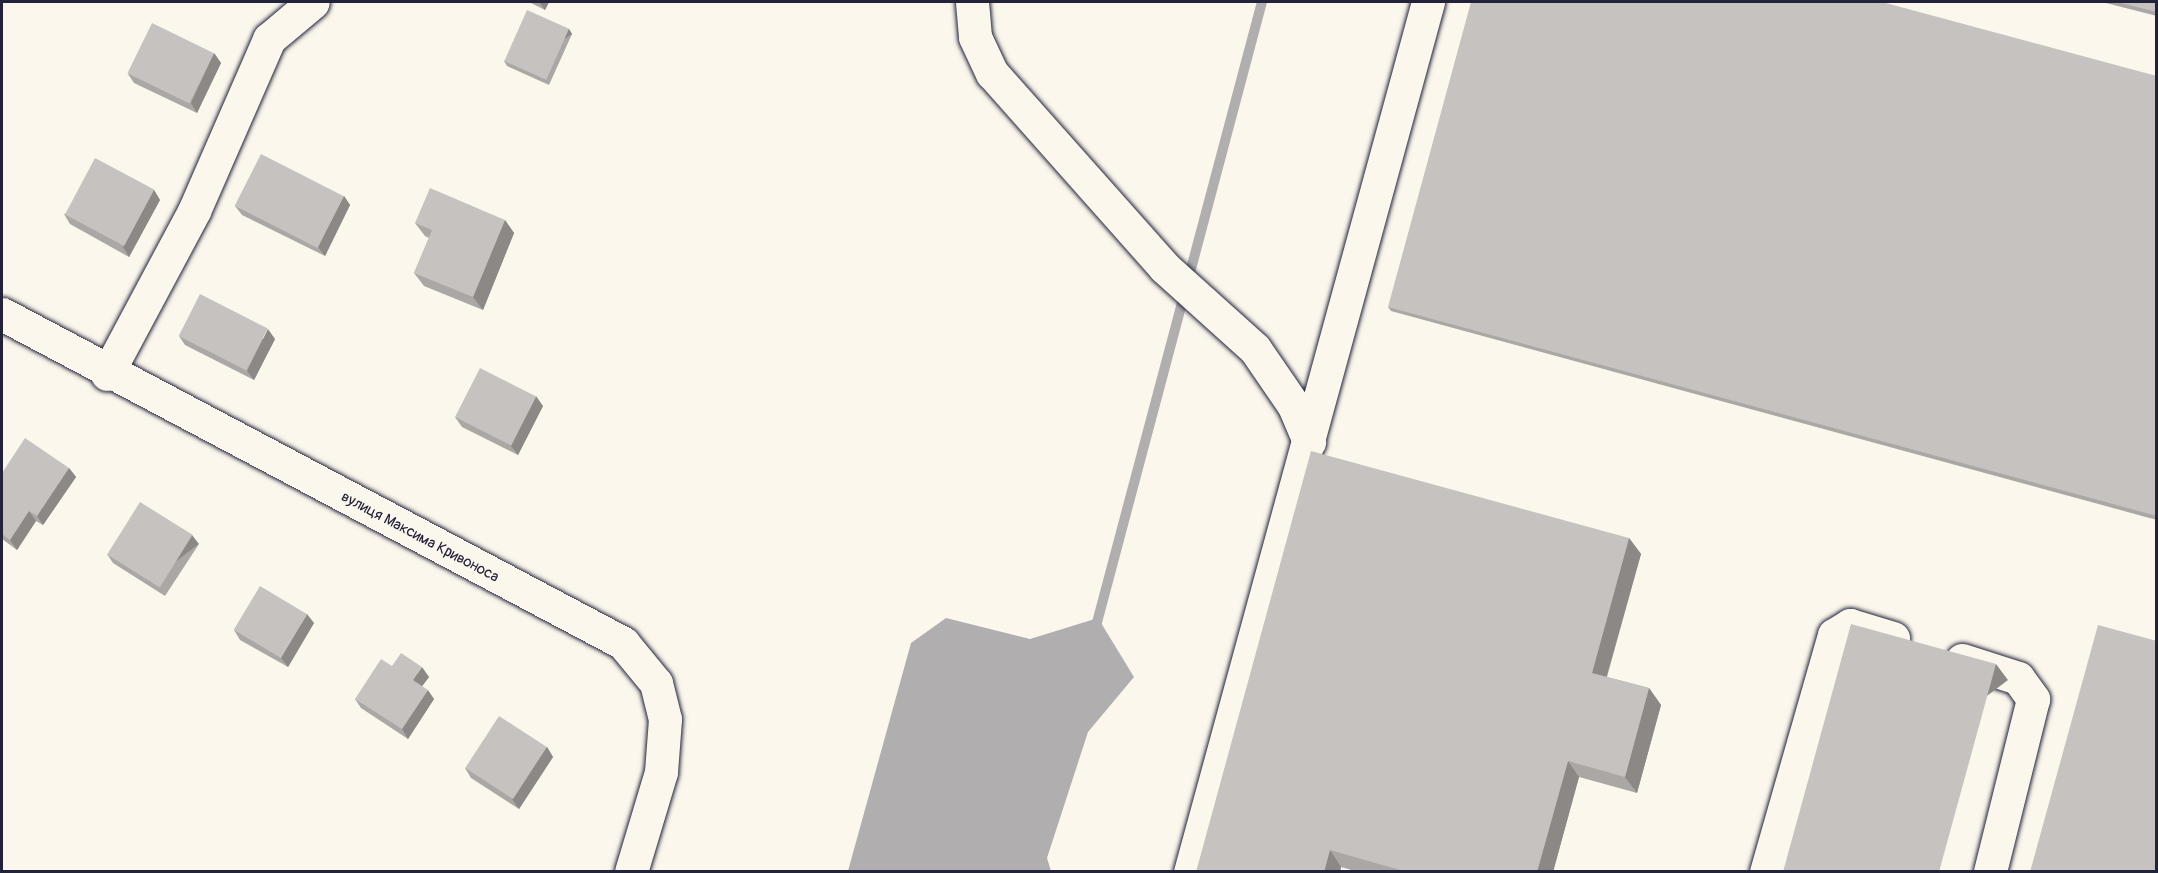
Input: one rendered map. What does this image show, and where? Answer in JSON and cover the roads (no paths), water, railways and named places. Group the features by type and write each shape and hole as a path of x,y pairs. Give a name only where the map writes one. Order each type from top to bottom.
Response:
{"street":[{"path":"107,374 194,211 269,39 313,2"},
{"path":"972,2 975,37 992,73 1164,267 1255,349 1294,406 1309,441"},
{"path":"1190,872 1428,2"},
{"name":"вулиця Максима Кривоноса","path":"2,314 107,374 623,643 656,683 665,719 662,772 631,872"},
{"path":"1766,872 1834,635 1850,624 2018,678 2033,699 1990,872"}],"waterway":[{"path":"1095,630 1262,2"}]}
